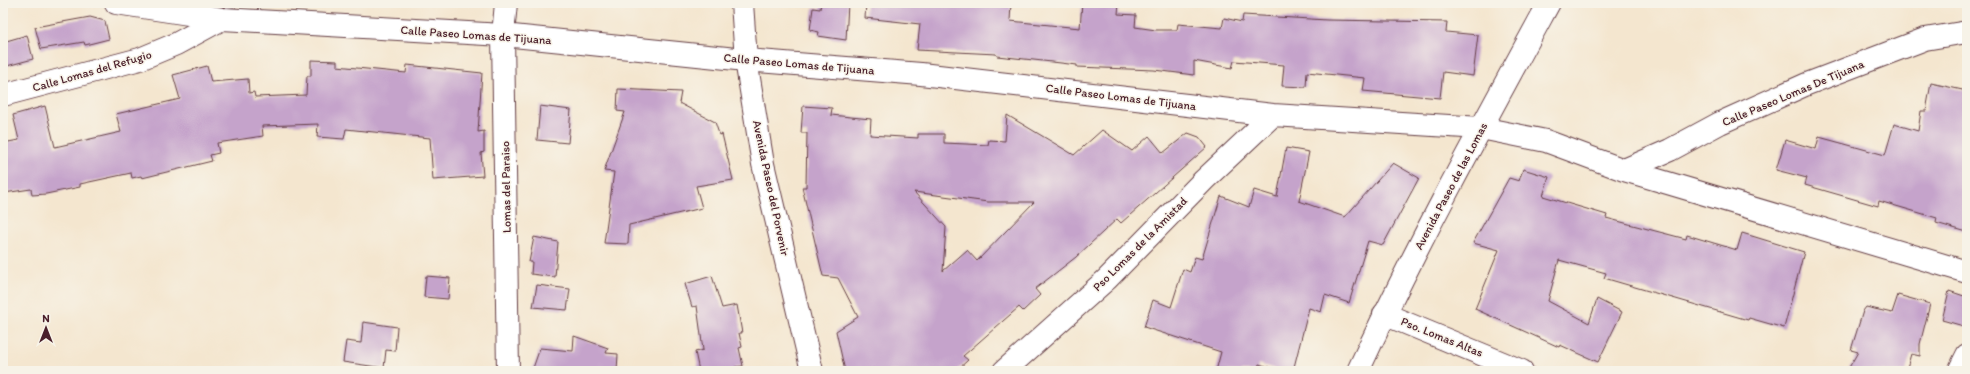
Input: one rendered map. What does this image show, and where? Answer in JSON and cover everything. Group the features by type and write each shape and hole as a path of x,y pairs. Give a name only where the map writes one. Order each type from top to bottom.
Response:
{"street":[{"name":"Calle Paseo Lomas de Tijuana","path":"116,3 222,19 503,35 746,60 921,74 1273,115 1481,128"},
{"name":"Lomas del Paraiso","path":"506,3 503,35 508,371"},
{"name":"Avenida Paseo del Porvenir","path":"742,3 746,60 763,164 812,371"},
{"name":"Avenida Paseo de las Lomas","path":"1358,371 1384,314 1481,128 1549,3"},
{"name":"Calle Lomas del Refugio","path":"3,95 140,59 176,44 222,19"},
{"name":"Calle Paseo Lomas De Tijuana","path":"1624,170 1670,150 1720,123 1807,84 1926,39 1967,32"},
{"name":"Pso Lomas de la Amistad","path":"1004,371 1107,279 1204,180 1273,115"},
{"path":"1481,128 1546,141 1624,170 1967,272"},
{"name":"Pso. Lomas Altas","path":"1384,314 1522,371"},
{"path":"1959,371 1967,355"}],"building":[{"path":"821,3 848,3 846,40 818,36 819,32 810,30 813,8 820,9"},
{"path":"866,3 1011,3 1010,21 1080,28 1082,3 1119,3 1118,14 1136,15 1135,27 1156,30 1177,30 1178,24 1222,28 1224,18 1242,22 1243,15 1327,20 1447,22 1446,32 1478,35 1473,76 1443,72 1440,98 1363,91 1365,78 1307,72 1306,87 1282,86 1284,65 1234,61 1232,68 1194,61 1194,75 1154,70 1077,67 1077,65 997,56 996,54 917,50 920,24 865,18"},
{"path":"90,17 105,21 109,39 85,45 84,42 41,49 35,27"},
{"path":"27,35 33,59 3,67 3,42"},
{"path":"311,60 337,61 337,66 406,73 407,65 482,73 478,132 484,131 484,152 481,153 483,176 433,180 430,138 346,129 344,139 317,137 318,124 262,126 263,136 217,143 219,153 210,155 212,161 142,178 141,176 132,178 131,173 80,184 80,187 46,194 32,195 31,189 4,193 3,143 19,140 13,115 45,106 55,147 121,132 116,114 180,99 173,75 207,66 211,82 248,79 249,93 254,92 255,97 306,95 307,76 311,76"},
{"path":"1931,83 1967,91 1967,232 1936,223 1937,218 1879,201 1878,206 1805,185 1807,178 1776,170 1785,140 1816,149 1819,137 1885,155 1894,124 1918,131 1921,111 1926,111"},
{"path":"618,89 681,92 679,103 715,122 720,135 722,134 733,180 696,186 702,208 629,225 628,244 604,243 614,172 604,171 625,112 617,111"},
{"path":"540,106 571,110 568,143 537,140"},
{"path":"803,106 832,108 831,115 871,119 870,135 918,138 918,134 944,134 944,143 988,145 989,140 1005,141 1007,115 1074,155 1102,130 1132,151 1149,136 1163,153 1188,133 1199,137 1207,147 1121,223 1117,219 1076,257 1035,289 1040,295 1023,311 1019,307 963,356 968,360 956,371 845,371 836,331 858,317 838,278 823,276 802,187 806,187 807,133 801,133","holes":["914,192 988,202 1034,202 977,261 967,250 943,271 946,227"]},
{"path":"1286,148 1309,152 1299,201 1345,217 1393,163 1419,178 1383,245 1368,241 1349,303 1325,295 1321,312 1309,308 1293,371 1282,371 1259,364 1257,371 1216,371 1221,352 1144,327 1153,300 1171,307 1183,269 1190,272 1195,257 1202,259 1221,196 1249,207 1254,190 1277,197"},
{"path":"1523,169 1549,177 1543,196 1607,215 1606,218 1686,239 1687,235 1737,250 1742,233 1804,252 1784,328 1749,318 1748,320 1604,278 1606,273 1559,260 1548,301 1589,323 1597,299 1622,312 1598,362 1560,345 1559,347 1475,309 1499,250 1473,243 1509,178 1519,181"},
{"path":"534,237 558,242 555,277 531,274 532,262 529,262"},
{"path":"426,276 450,278 448,299 424,297"},
{"path":"712,276 722,308 737,305 742,333 739,333 742,347 739,348 743,366 735,367 736,371 699,371 695,352 703,350 697,306 692,307 685,284"},
{"path":"537,285 570,289 567,310 533,307"},
{"path":"1949,291 1967,297 1967,327 1942,320"},
{"path":"1898,295 1930,304 1920,344 1920,356 1911,354 1906,371 1847,371 1858,352 1851,350 1863,311 1866,307 1892,313"},
{"path":"363,322 397,327 395,351 386,350 384,368 343,362 346,341 361,343"},
{"path":"574,336 608,348 606,353 618,354 617,371 532,371 540,348 573,351"}]}
